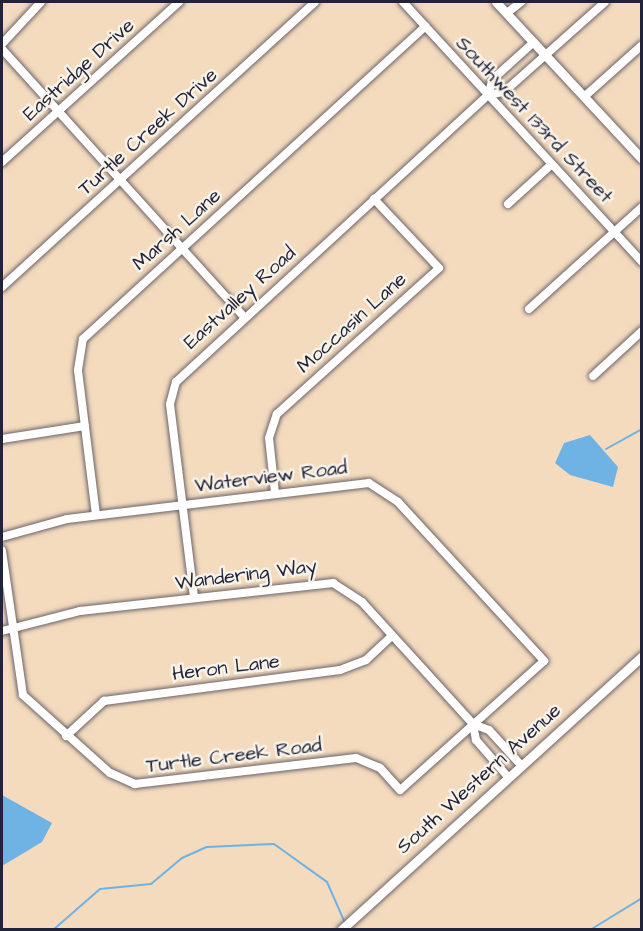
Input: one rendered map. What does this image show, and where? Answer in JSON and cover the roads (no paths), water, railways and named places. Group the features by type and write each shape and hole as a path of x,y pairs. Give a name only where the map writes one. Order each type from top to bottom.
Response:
{"main road":[{"path":"496,2 642,159"},
{"name":"South Western Avenue","path":"341,930 642,656"}],"street":[{"path":"2,44 41,2"},
{"name":"Eastridge Drive","path":"2,162 179,2"},
{"name":"Turtle Creek Drive","path":"2,287 315,2"},
{"name":"Southwest 133rd Street","path":"403,2 642,262"},
{"path":"507,14 521,2"},
{"name":"Eastvalley Road","path":"488,94 504,92 605,2"},
{"name":"Marsh Lane","path":"96,515 77,361 83,339 426,26"},
{"name":"Eastvalley Road","path":"194,597 172,388 244,317 488,94 493,80 534,42"},
{"path":"584,97 642,45"},
{"path":"2,49 244,317"},
{"path":"508,204 552,164"},
{"name":"Moccasin Lane","path":"275,493 269,438 277,414 439,268 374,199"},
{"path":"529,309 642,207"},
{"path":"593,376 642,331"},
{"path":"2,439 85,426"},
{"name":"Waterview Road","path":"2,537 96,515 364,482 381,488 544,661 473,724"},
{"name":"Turtle Creek Road","path":"2,551 23,695 66,736 118,779 135,784 356,758 380,768 400,790 473,724"},
{"name":"Wandering Way","path":"2,631 80,611 333,583 351,592 473,724 489,730 521,765"},
{"name":"Heron Lane","path":"66,736 104,701 340,670 366,660 392,636"},
{"name":"Wandering Way","path":"473,724 476,740 508,777"}],"water":[{"path":"590,435 618,467 613,487 570,475 555,463 564,443"},
{"path":"2,795 52,823 42,842 2,866"}],"waterway":[{"path":"606,449 642,429"},
{"path":"53,930 100,889 151,884 182,858 207,847 274,844 327,882 345,923"},
{"path":"590,930 642,898"}]}
